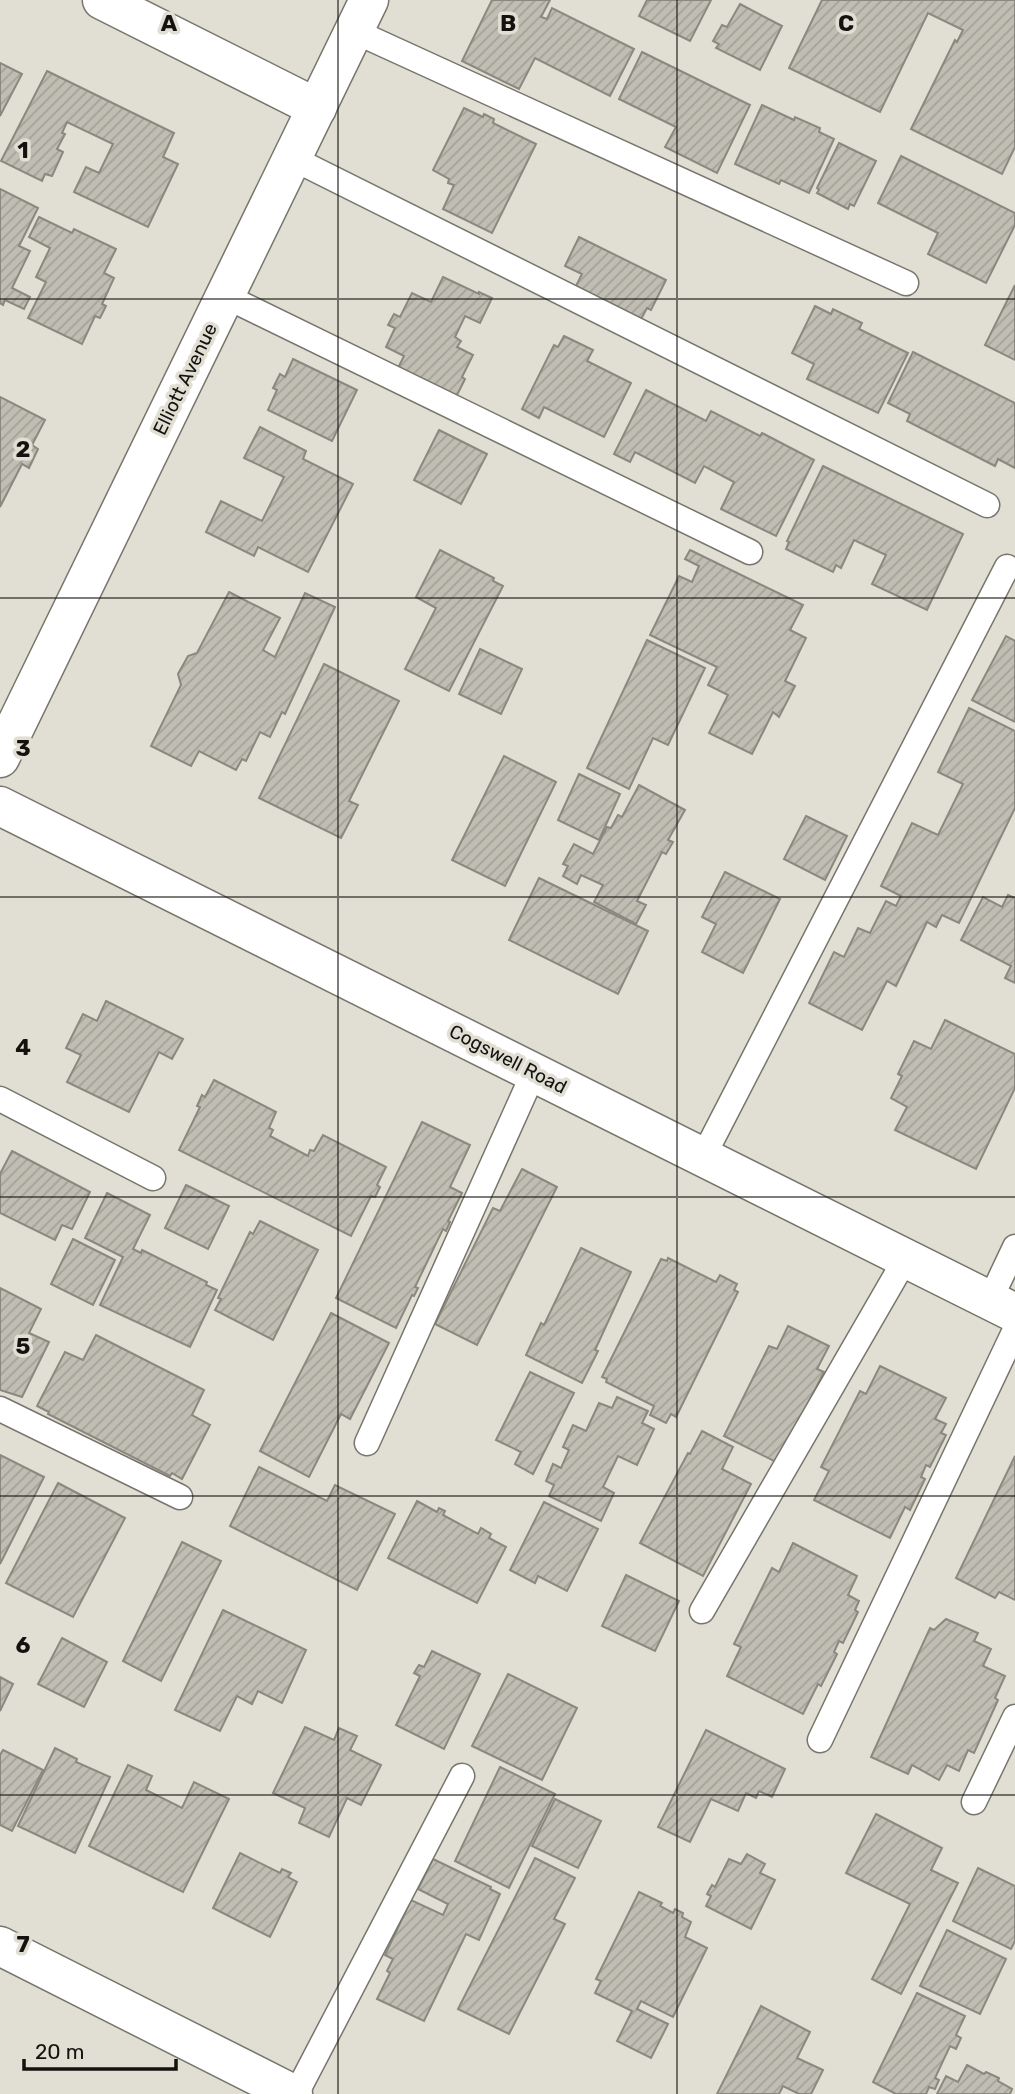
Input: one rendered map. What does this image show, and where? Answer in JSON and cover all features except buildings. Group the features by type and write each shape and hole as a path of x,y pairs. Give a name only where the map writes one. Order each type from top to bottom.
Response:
{"street":[{"path":"102,0 317,108"},
{"name":"Elliott Avenue","path":"0,758 361,15"},
{"name":"Cogswell Road","path":"0,806 1003,1306"},
{"path":"0,1946 294,2094"}],"lane":[{"path":"361,15 906,283"},
{"path":"292,158 986,505"},
{"path":"225,296 750,552"},
{"path":"703,1157 1007,567"},
{"path":"367,1443 534,1072"},
{"path":"0,1099 153,1178"},
{"path":"1003,1306 1015,1247"},
{"path":"702,1611 906,1258"},
{"path":"820,1740 1015,1330"},
{"path":"0,1409 180,1497"},
{"path":"974,1802 1015,1717"},
{"path":"294,2094 462,1776"}]}
